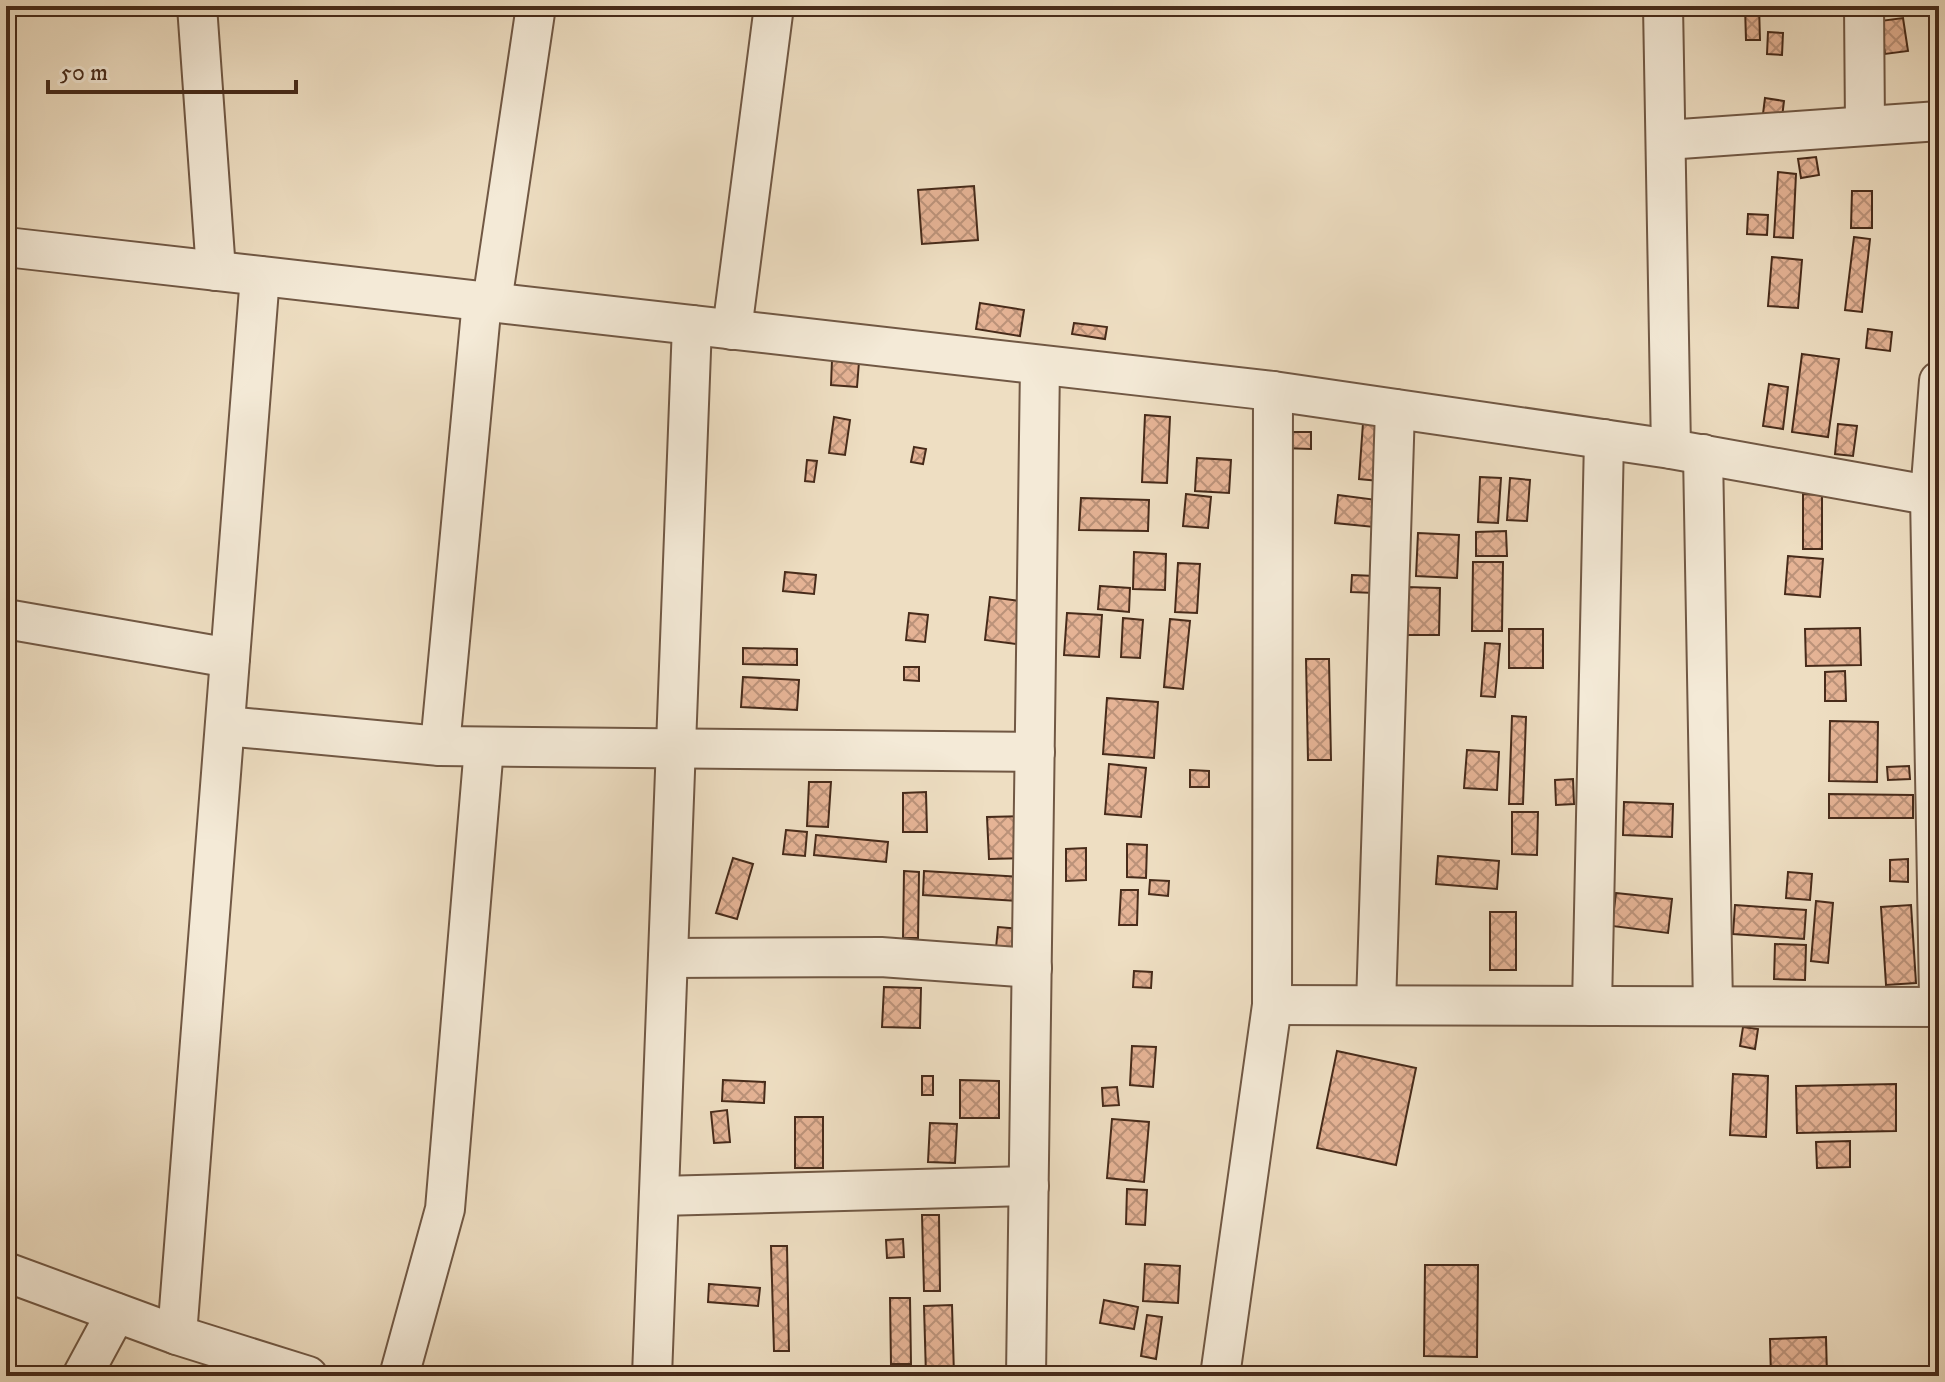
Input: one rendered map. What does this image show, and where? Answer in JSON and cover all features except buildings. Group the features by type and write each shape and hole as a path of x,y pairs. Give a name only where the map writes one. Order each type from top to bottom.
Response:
{"street":[{"path":"197,6 216,271"},
{"path":"440,746 487,302 536,6"},
{"path":"732,330 774,6"},
{"path":"1663,6 1666,140 1687,452 1713,1006"},
{"path":"1864,6 1865,126"},
{"path":"1666,140 1939,121"},
{"path":"6,247 1273,391 1687,452 1934,496"},
{"path":"177,1335 260,276"},
{"path":"652,1376 692,325"},
{"path":"1026,1376 1040,365"},
{"path":"1939,381 1934,496 1939,997"},
{"path":"1220,1376 1272,1005 1273,391"},
{"path":"1376,1005 1395,409"},
{"path":"1592,1006 1604,439"},
{"path":"6,619 230,658"},
{"path":"225,726 440,746 1035,752"},
{"path":"399,1376 445,1209 484,747"},
{"path":"668,958 881,957 1032,968"},
{"path":"1272,1005 1939,1007"},
{"path":"659,1196 1029,1186"},
{"path":"6,1272 177,1335 308,1376"},
{"path":"82,1376 116,1313"}]}
